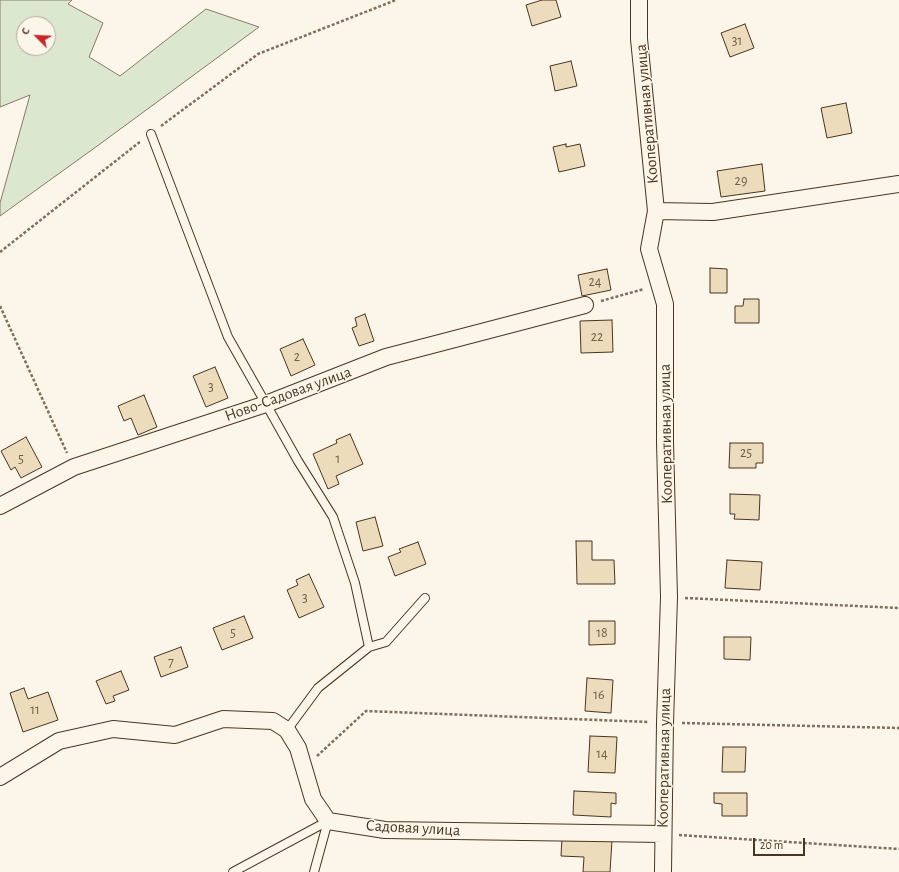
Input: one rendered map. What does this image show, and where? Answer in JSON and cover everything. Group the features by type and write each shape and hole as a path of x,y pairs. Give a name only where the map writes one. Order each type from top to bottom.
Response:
{"street":[{"name":"Кооперативная улица","path":"639,0 639,39 656,211 649,249 665,304 665,442 669,597 662,834 663,872"},
{"path":"656,211 713,212 899,184"},
{"name":"Ново-Садовая улица","path":"0,506 74,467 266,404 386,357 585,305"},
{"path":"0,777 59,741 113,728 175,734 223,719 273,721 287,730 298,748 313,799 328,821"},
{"name":"Садовая улица","path":"328,821 385,830 662,834"}],"lane":[{"path":"151,134 228,337 298,461 333,517 355,583 369,647"},
{"path":"287,730 318,688 369,647 386,642 425,598"},
{"path":"233,872 328,821"},
{"path":"314,872 328,821"}],"path":[{"path":"0,252 151,134 258,54 396,0"},
{"path":"585,305 660,285"},
{"path":"0,306 74,467"},
{"path":"669,597 899,608"},
{"path":"304,768 366,711 665,723 899,728"},
{"path":"662,834 899,849"}],"green space":[{"path":"0,0 72,0 68,4 103,23 89,57 120,76 206,9 259,27 0,216 0,203 30,95 0,107"}],"building":[{"path":"542,0 556,0 561,17 532,26 526,5"},
{"path":"745,24 754,48 730,57 721,33"},
{"path":"571,61 577,86 555,91 550,66"},
{"path":"846,103 852,133 827,138 821,108"},
{"path":"566,144 566,147 580,144 585,166 559,172 553,147"},
{"path":"762,164 765,191 721,197 717,171"},
{"path":"710,268 727,269 727,293 710,293"},
{"path":"607,269 611,290 582,296 578,275"},
{"path":"744,299 759,299 759,323 735,323 735,306 743,306"},
{"path":"365,314 374,341 359,346 352,328 357,326 355,318"},
{"path":"612,320 613,352 581,353 580,321"},
{"path":"303,339 315,365 291,376 280,349"},
{"path":"215,367 228,398 206,407 193,376"},
{"path":"144,395 157,427 138,435 131,418 124,421 118,406"},
{"path":"350,434 363,464 336,476 339,484 328,489 313,454 337,443 336,440"},
{"path":"26,437 42,467 21,478 15,467 11,470 1,451"},
{"path":"730,443 763,443 763,463 756,463 756,468 729,468"},
{"path":"730,494 760,495 759,520 734,519 735,514 730,514"},
{"path":"375,517 383,546 363,551 356,522"},
{"path":"576,541 592,541 592,560 614,560 615,584 577,584"},
{"path":"418,542 426,564 395,576 388,557 401,552 399,549"},
{"path":"727,560 762,562 760,590 725,588"},
{"path":"309,574 324,607 299,618 287,590 298,585 296,580"},
{"path":"244,616 253,638 222,650 213,628"},
{"path":"589,621 615,621 615,644 589,645"},
{"path":"724,637 751,637 750,660 724,659"},
{"path":"181,647 188,667 161,677 154,657"},
{"path":"121,671 129,690 113,696 115,701 106,704 96,681"},
{"path":"587,678 613,680 611,713 585,711"},
{"path":"24,688 28,699 48,692 58,720 23,732 10,693"},
{"path":"590,736 617,737 615,773 588,772"},
{"path":"723,747 746,747 745,772 722,772"},
{"path":"574,791 616,793 616,804 611,803 611,817 573,815"},
{"path":"714,793 747,793 747,816 722,816 722,804 714,803"},
{"path":"562,838 612,840 610,872 583,872 584,857 561,856"}]}
